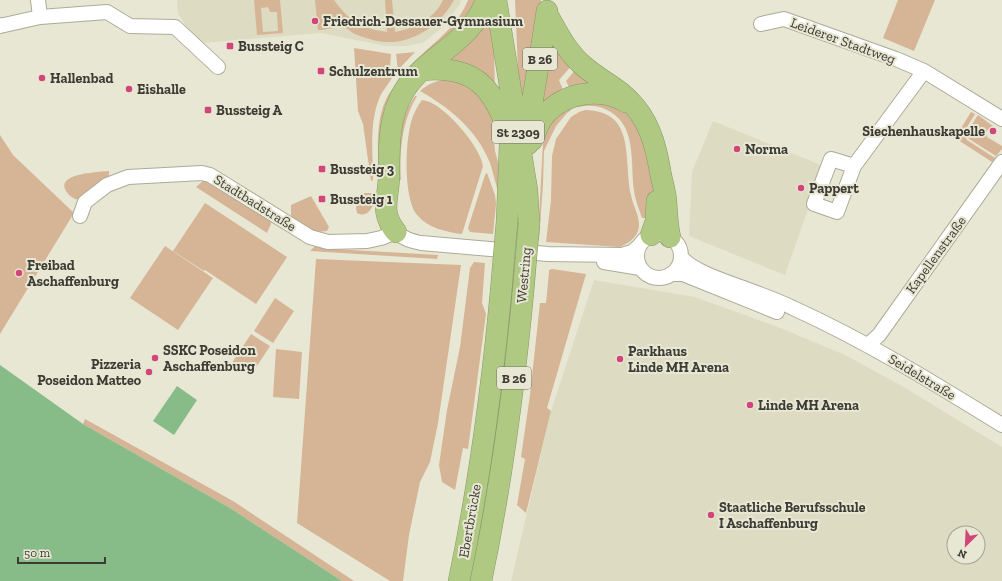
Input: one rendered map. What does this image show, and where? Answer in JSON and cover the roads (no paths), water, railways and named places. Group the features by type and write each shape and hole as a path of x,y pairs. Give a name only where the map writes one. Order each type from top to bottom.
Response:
{"highway":[{"path":"396,232 389,222 385,210 393,121 403,92 415,76 465,34 473,24 486,0"},
{"name":"B 26","path":"496,0 511,87"},
{"name":"Westring","path":"481,460 502,291 507,221 511,87 507,0"},
{"path":"546,7 566,47 579,62 624,95 636,108 650,133 657,154 661,174 653,240"},
{"name":"B 26","path":"532,103 546,7"},
{"path":"422,70 449,70 462,73 485,86 500,109 510,136"},
{"name":"Westring","path":"501,463 510,408 529,224 527,190 511,87"},
{"path":"527,154 536,129 542,119 551,110 570,97 589,93 606,94 622,99 636,108"},
{"name":"St 2309","path":"527,154 532,103"},
{"name":"B 26","path":"524,177 527,154"},
{"name":"Ebertbrücke","path":"459,581 481,460"},
{"name":"Ebertbrücke","path":"481,581 493,518 501,463"}],"street":[{"path":"38,0 40,17"},
{"path":"0,25 40,17 107,12 130,26 175,27 218,67"},
{"name":"Leiderer Stadtweg","path":"761,24 784,19 896,59 924,71 1002,119"},
{"path":"854,166 924,71"},
{"name":"Kapellenstraße","path":"868,345 879,335 1002,162"},
{"name":"Stadtbadstraße","path":"80,216 85,202 107,185 128,177 202,173 210,175 310,237 328,242 368,241 396,232"},
{"path":"396,232 411,242 548,254 601,254 622,256 653,240 677,244 681,257 679,265 671,274 660,278 647,275 640,268 637,260 653,240"},
{"path":"587,255 604,262 640,268"},
{"name":"Seidelstraße","path":"681,257 686,263 707,273 793,307 868,345 1002,425"},
{"name":"Seidelstraße","path":"671,274 683,274 790,316 841,331"}],"place":[{"name":"Friedrich-Dessauer-Gymnasium","path":"315,21"},
{"name":"Bussteig C","path":"230,46"},
{"name":"Schulzentrum","path":"321,71"},
{"name":"Hallenbad","path":"42,78"},
{"name":"Eishalle","path":"129,89"},
{"name":"Bussteig A","path":"208,110"},
{"name":"Siechenhauskapelle","path":"993,131"},
{"name":"Norma","path":"737,149"},
{"name":"Bussteig 3","path":"322,169"},
{"name":"Pappert","path":"801,188"},
{"name":"Bussteig 1","path":"322,199"},
{"name":"Freibad Aschaffenburg","path":"19,273"},
{"name":"SSKC Poseidon Aschaffenburg","path":"155,358"},
{"name":"Parkhaus Linde MH Arena","path":"620,359"},
{"name":"Pizzeria Poseidon Matteo","path":"149,372"},
{"name":"Linde MH Arena","path":"750,405"},
{"name":"Staatliche Berufsschule I Aschaffenburg","path":"711,515"}]}
